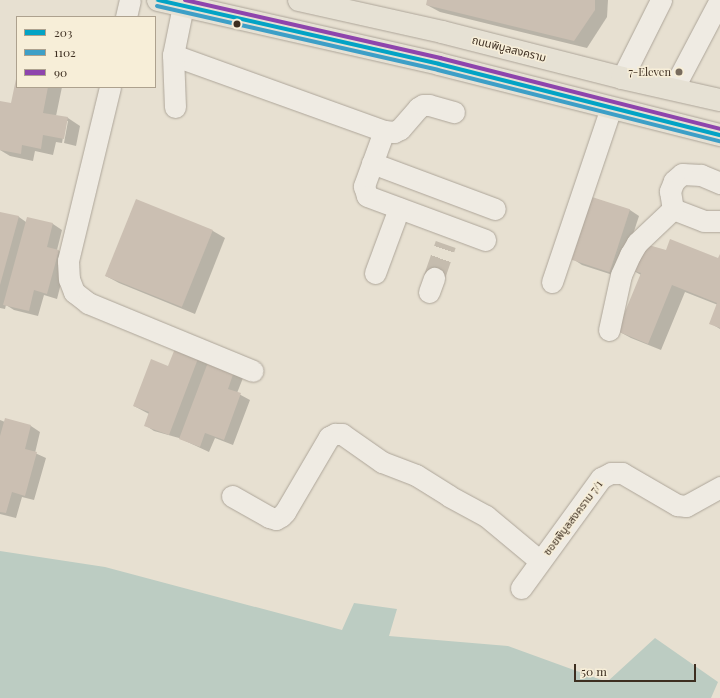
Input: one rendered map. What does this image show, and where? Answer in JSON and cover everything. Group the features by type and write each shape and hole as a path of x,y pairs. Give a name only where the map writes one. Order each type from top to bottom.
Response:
{"main road":[{"path":"158,0 439,64 720,136"},
{"name":"ถนนพิบูลสงคราม","path":"299,0 353,6 442,32 622,78 673,88 720,100"}],"street":[{"path":"126,16 130,0"},
{"path":"622,78 661,0"},
{"path":"673,88 720,0"},
{"path":"175,107 173,55 183,6"},
{"path":"173,55 384,131 394,132 400,129 418,108 423,106 429,105 454,112"},
{"path":"110,88 68,261 69,279 74,292 88,303 253,371"},
{"path":"552,282 611,108"},
{"path":"384,131 364,186 364,192 368,196 399,208 449,236 485,240"},
{"path":"372,163 495,209"},
{"path":"673,209 670,192 674,181 682,174 701,175 720,183"},
{"path":"375,272 399,208"},
{"path":"673,209 704,221 720,221"},
{"path":"609,330 621,276 630,255 637,243 673,209"},
{"path":"232,496 269,517 276,518 281,516 285,512 329,437 335,434 342,434 382,462 416,475 449,496 486,516 540,561"},
{"name":"ซอยพิบูลสงคราม 7/1","path":"522,588 601,478 611,473 622,473 677,505 686,506 720,487"}],"shaded area":[{"path":"0,551 105,567 342,630 354,603 397,609 389,636 508,646 607,682 655,638 718,682 711,698 0,698"}],"building":[{"path":"427,0 595,0 595,10 574,41 426,5"},
{"path":"16,79 16,88 48,88 43,113 68,117 64,139 43,135 41,149 22,145 21,154 0,150 0,101 11,103"},
{"path":"592,197 630,209 610,272 572,260"},
{"path":"136,199 213,230 182,307 105,276"},
{"path":"0,212 19,216 0,285"},
{"path":"27,217 53,223 47,247 59,250 47,294 34,290 29,311 3,305"},
{"path":"670,239 718,258 720,254 720,328 709,324 717,303 672,285 648,344 617,331 641,273 631,270 645,244 666,250"},
{"path":"176,346 199,356 169,435 144,426 149,412 133,406 151,359 168,366"},
{"path":"210,357 236,366 228,389 241,393 224,440 205,433 200,447 179,439"},
{"path":"5,418 31,425 25,449 37,452 25,496 12,492 6,513 0,512 0,436"}],"tunnel":[{"path":"434,278 446,244"}],"transit line":[{"name":"203","path":"158,0 439,64 720,135"},
{"name":"90","path":"185,0 440,58 720,129"},
{"name":"1102","path":"157,6 438,70 719,141"}],"place":[{"name":"7-Eleven","path":"679,72"}]}
